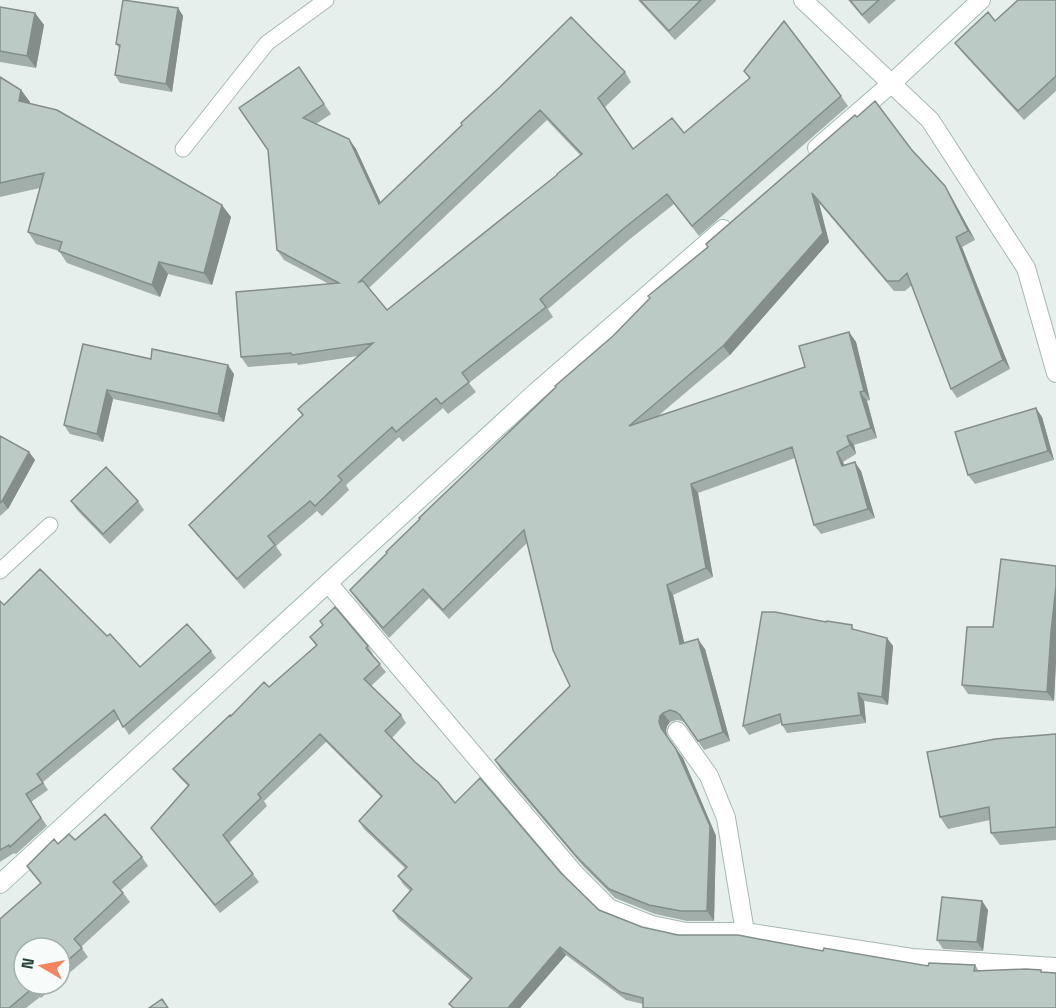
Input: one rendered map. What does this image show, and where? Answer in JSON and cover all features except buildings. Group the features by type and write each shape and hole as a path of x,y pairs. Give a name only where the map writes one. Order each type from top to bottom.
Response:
{"street":[{"path":"803,0 930,120 1026,268 1056,373"},
{"path":"803,160 892,83 981,0"},
{"path":"0,884 536,392 732,222"},
{"path":"328,583 575,874 609,908 652,925 686,932 745,932 912,958 1056,967"},
{"path":"677,731 709,776 726,818 745,932"}],"lane":[{"path":"183,149 267,43 326,0"},
{"path":"0,571 50,525"}]}
